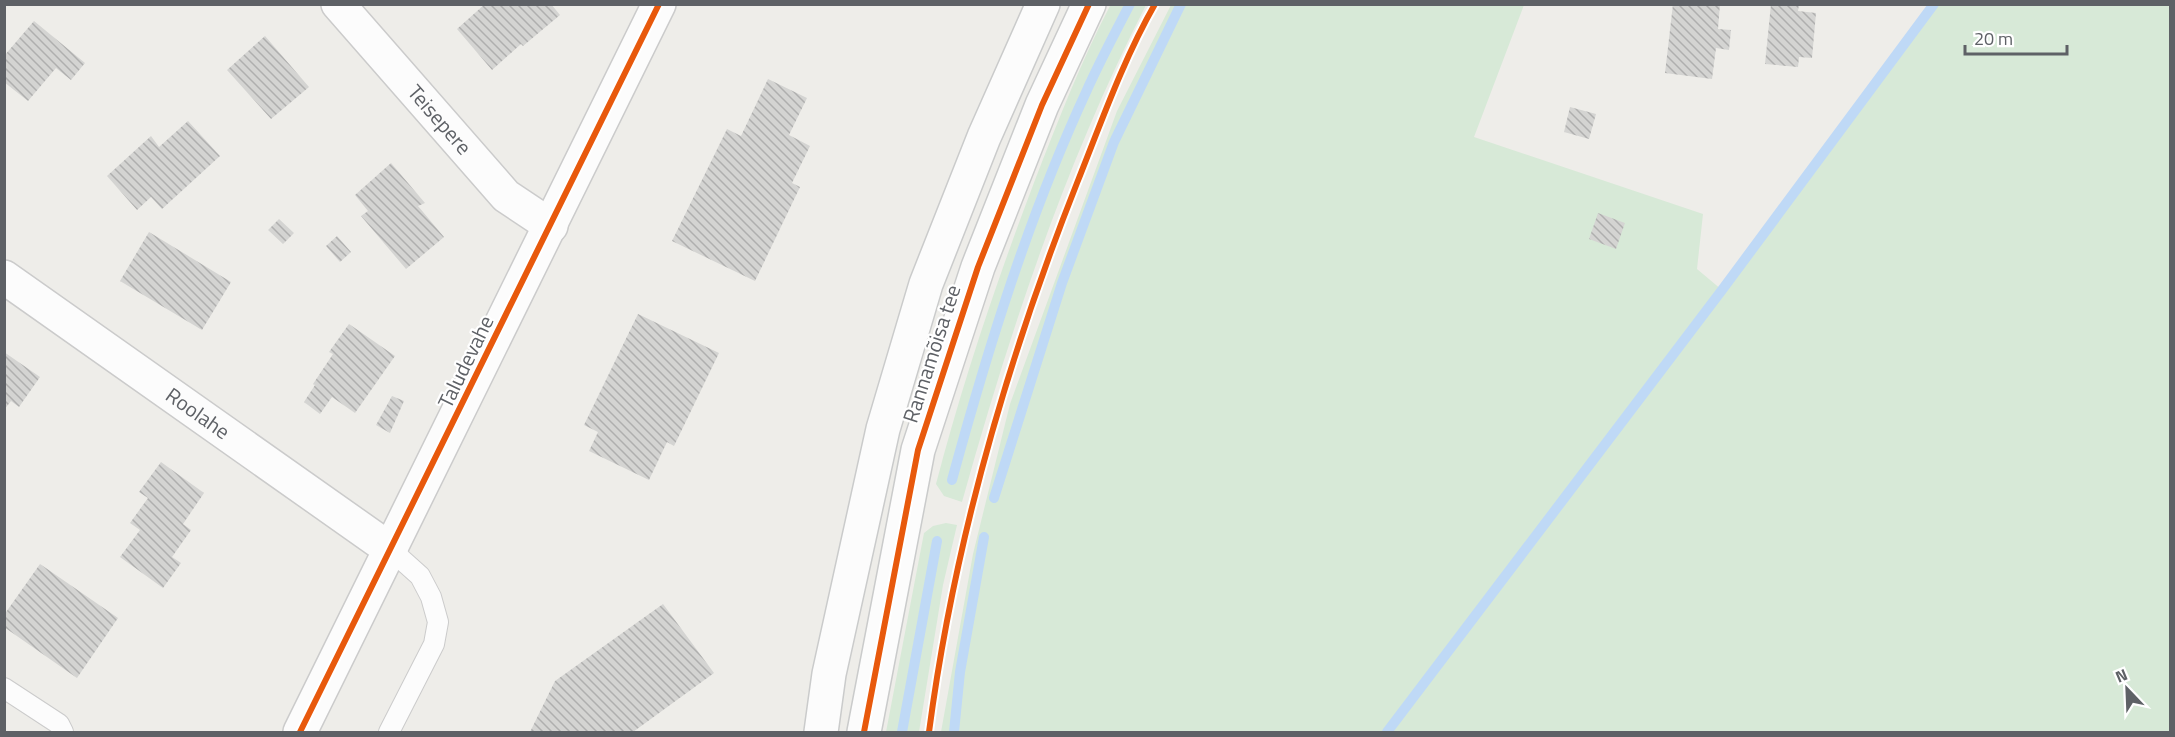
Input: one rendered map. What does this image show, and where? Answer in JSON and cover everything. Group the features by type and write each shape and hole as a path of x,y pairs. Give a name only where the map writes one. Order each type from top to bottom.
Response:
{"street":[{"name":"Teisepere","path":"338,4 506,196 551,226"},
{"name":"Taludevahe","path":"300,732 659,4"},
{"name":"Rannamõisa tee","path":"821,732 829,674 883,429 926,284 984,137 1043,4"},
{"name":"Rannamõisa tee","path":"864,732 918,450 978,267 1042,105 1089,4"},
{"name":"Roolahe","path":"4,277 391,550"}],"lane":[{"path":"389,732 434,644 438,622 431,597 420,576 391,550"},
{"path":"4,688 59,724 63,732"}],"green space":[{"path":"1111,4 1146,5 1090,126 1042,249 1000,374 962,502 944,496 936,484 969,369 994,293 1061,113"},
{"path":"1171,5 1524,5 1474,137 1703,214 1697,269 1722,290 1934,5 2170,5 2170,732 941,732 973,554 1010,404 1117,111"},
{"path":"946,523 957,525 943,585 919,732 886,732 924,533 933,526"}],"building":[{"path":"485,4 551,4 560,15 523,46 521,44 492,70 457,29"},
{"path":"1673,4 1720,4 1718,29 1731,30 1729,50 1716,48 1712,79 1665,73"},
{"path":"1771,4 1799,4 1798,11 1816,13 1812,58 1799,57 1798,67 1765,64"},
{"path":"34,21 85,63 71,80 56,68 28,101 4,82 4,56"},
{"path":"265,36 309,87 271,119 227,70"},
{"path":"768,79 807,98 789,135 810,146 792,183 800,187 755,281 672,241 727,129 741,136"},
{"path":"1570,107 1596,114 1589,139 1564,132"},
{"path":"188,121 220,156 162,209 151,197 137,210 107,176 151,136 159,147"},
{"path":"391,163 425,203 418,206 444,237 406,269 361,216 368,211 355,195"},
{"path":"1598,213 1625,223 1616,249 1589,239"},
{"path":"279,219 294,233 283,244 268,230"},
{"path":"149,232 231,282 202,330 120,281"},
{"path":"337,236 351,252 340,262 326,246"},
{"path":"638,314 719,353 674,446 667,442 649,480 589,451 598,432 584,425"},
{"path":"349,324 395,356 355,413 332,397 320,414 304,402 333,354 329,352"},
{"path":"4,352 40,377 19,407 11,401 4,410"},
{"path":"392,396 404,401 390,433 376,425"},
{"path":"161,462 204,493 183,524 191,530 172,557 181,563 163,588 120,557 140,530 130,523 148,498 139,492"},
{"path":"40,564 118,618 77,678 4,627 4,615"},
{"path":"663,604 714,673 633,732 530,732 555,681"}],"waterway":[{"path":"952,480 995,332 1046,185 1097,68 1130,4"},
{"path":"994,498 1062,283 1114,142 1181,4"},
{"path":"1387,732 1722,290 1934,4"},
{"path":"954,732 960,672 984,537"},
{"path":"902,732 937,541"}],"cycle path":[{"path":"300,732 659,4"},
{"path":"864,732 918,450 978,267 1042,105 1089,4"},
{"path":"929,732 940,661 968,522 1006,385 1077,183 1123,69 1155,4"}]}
